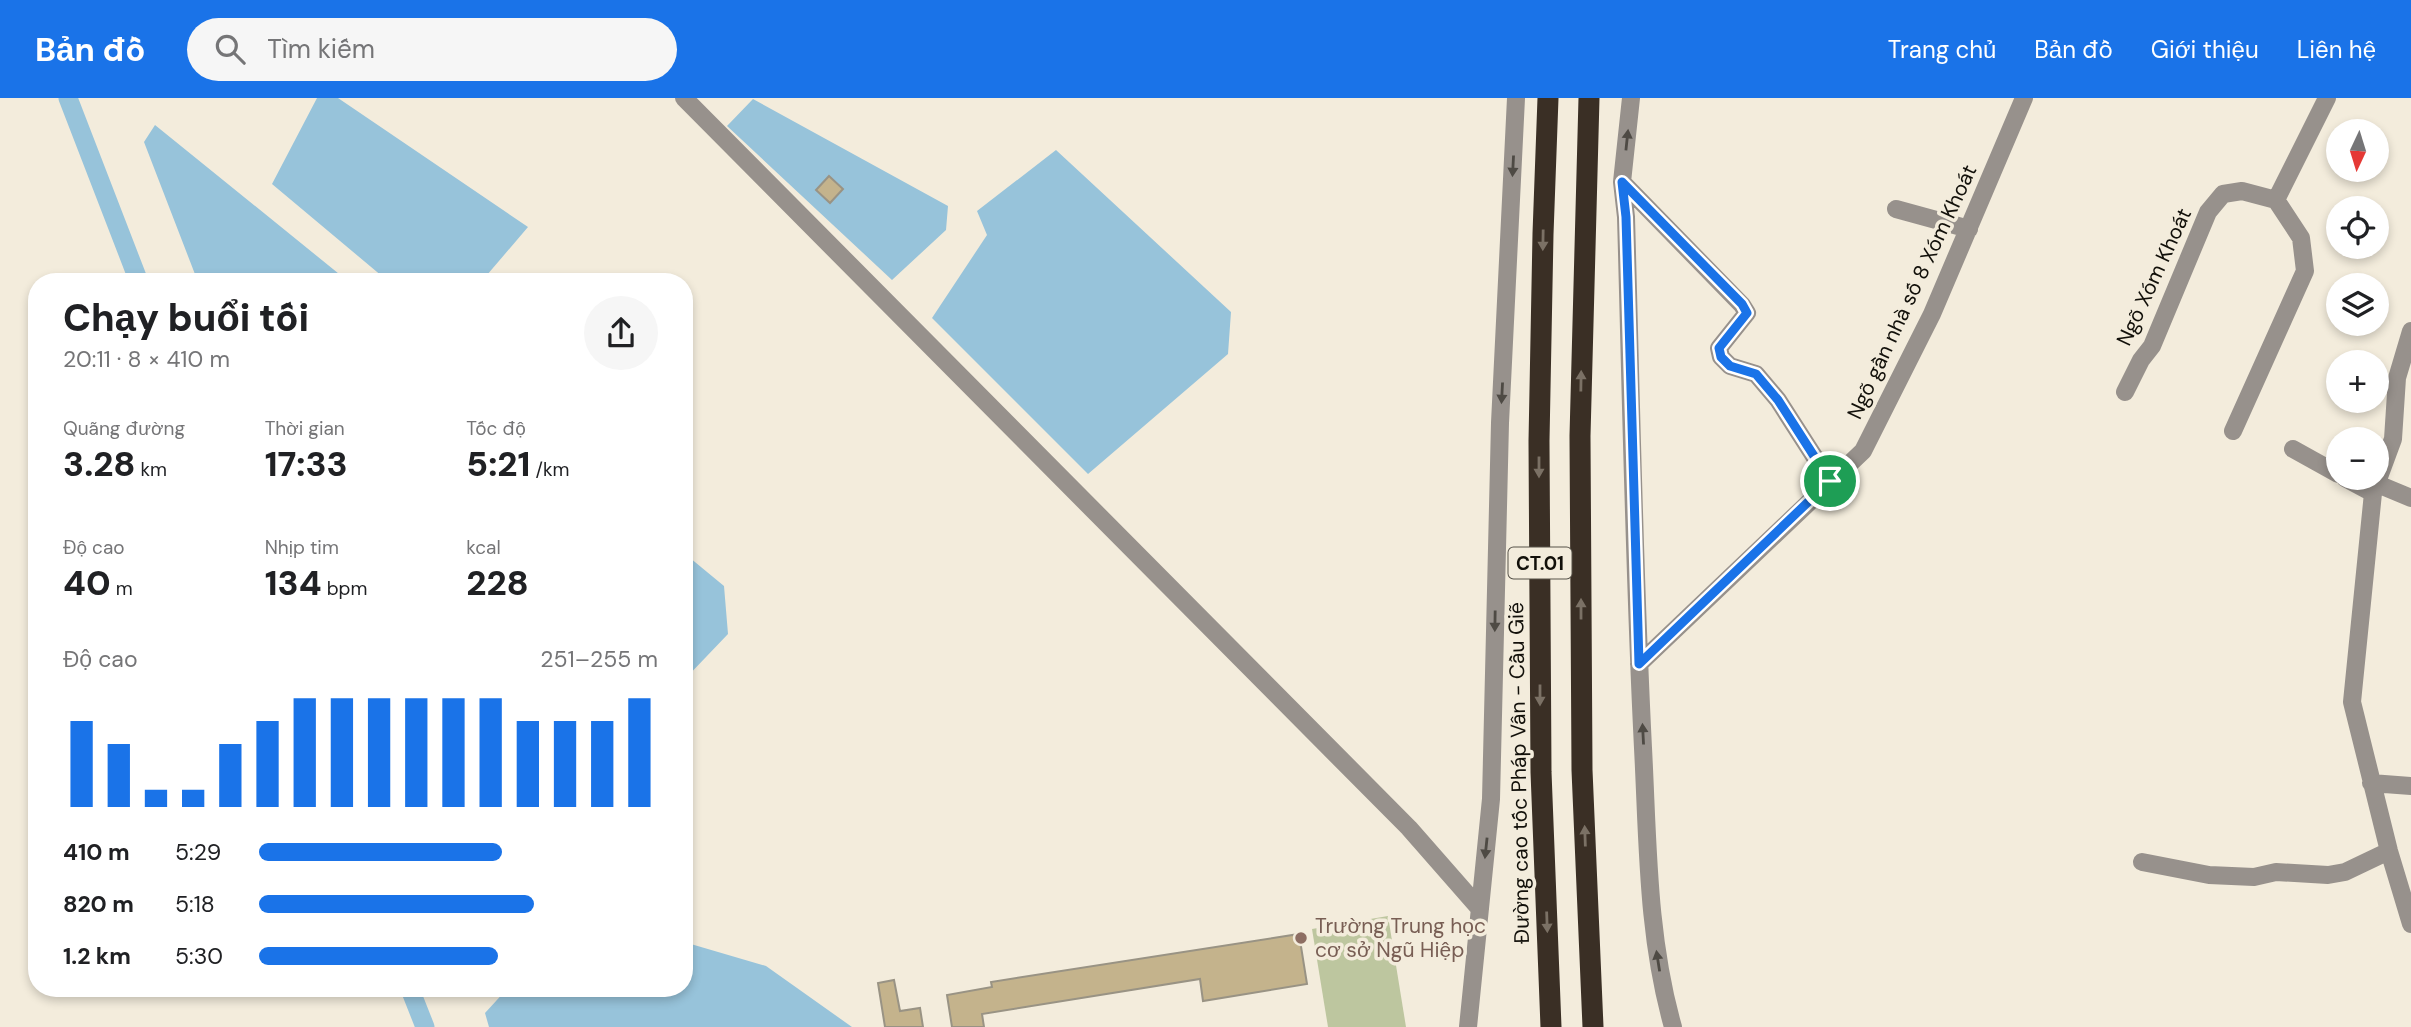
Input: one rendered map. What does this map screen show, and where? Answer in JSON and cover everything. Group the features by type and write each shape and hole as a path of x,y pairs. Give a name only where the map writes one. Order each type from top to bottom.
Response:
{"highway":[{"name":"Đường cao tốc Pháp Vân - Cầu Giẽ","path":"1548,98 1539,455 1541,772 1551,1027"},
{"name":"CT.01","path":"1589,98 1580,436 1582,770 1593,1027"}],"street":[{"path":"684,98 1409,828 1480,909"},
{"path":"1468,1027 1491,799 1500,423 1516,98"},
{"path":"1631,98 1622,182 1626,217 1639,664 1653,930 1662,989 1673,1027"},
{"name":"Ngõ gần nhà số 8 Xóm Khoát","path":"1639,664 1863,451 1932,314 2024,98"},
{"path":"2233,430 2305,271 2301,238 2276,200 2327,98"},
{"path":"1622,182 1742,304 1747,313 1719,348 1721,357 1730,366 1756,374 1778,400 1830,481"},
{"name":"Ngõ Xóm Khoát","path":"2125,392 2141,360 2152,346 2208,212 2223,194 2242,191 2276,200"},
{"path":"1896,209 1969,229"},
{"path":"2389,449 2393,439 2397,377 2411,331"},
{"path":"2293,449 2326,467"},
{"path":"2374,490 2352,702 2389,851 2411,924"},
{"path":"2381,490 2411,498"},
{"path":"2371,783 2411,786"},
{"path":"2142,862 2209,875 2254,877 2276,872 2328,875 2345,872 2389,851"}],"green space":[{"path":"1388,916 1406,1027 1328,1027 1312,929"}],"water":[{"path":"317,98 338,98 528,227 489,273 378,273 272,184"},
{"path":"753,99 948,206 946,230 892,280 727,126"},
{"path":"155,125 338,273 195,273 144,142"},
{"path":"1056,150 1231,312 1228,354 1088,474 932,318 987,235 977,211"},
{"path":"693,560 724,586 728,634 693,671"},
{"path":"693,945 766,966 852,1027 489,1027 485,1013 500,997 693,997"}],"building":[{"path":"829,176 843,189 830,203 816,190"},
{"path":"1299,934 1307,984 1203,1001 1200,979 982,1014 984,1027 952,1027 947,995 992,987 991,982"},
{"path":"894,980 900,1011 920,1008 923,1027 885,1027 878,983"}],"waterway":[{"path":"68,98 136,273"},
{"path":"413,997 425,1027"}],"place":[{"name":"Trường Trung học cơ sở Ngũ Hiệp","path":"1301,938"}],"route":[{"path":"1622,182 1742,304 1747,313 1719,348 1721,357 1730,366 1756,374 1778,400 1830,481 1639,664 1626,217 1622,182"}]}
